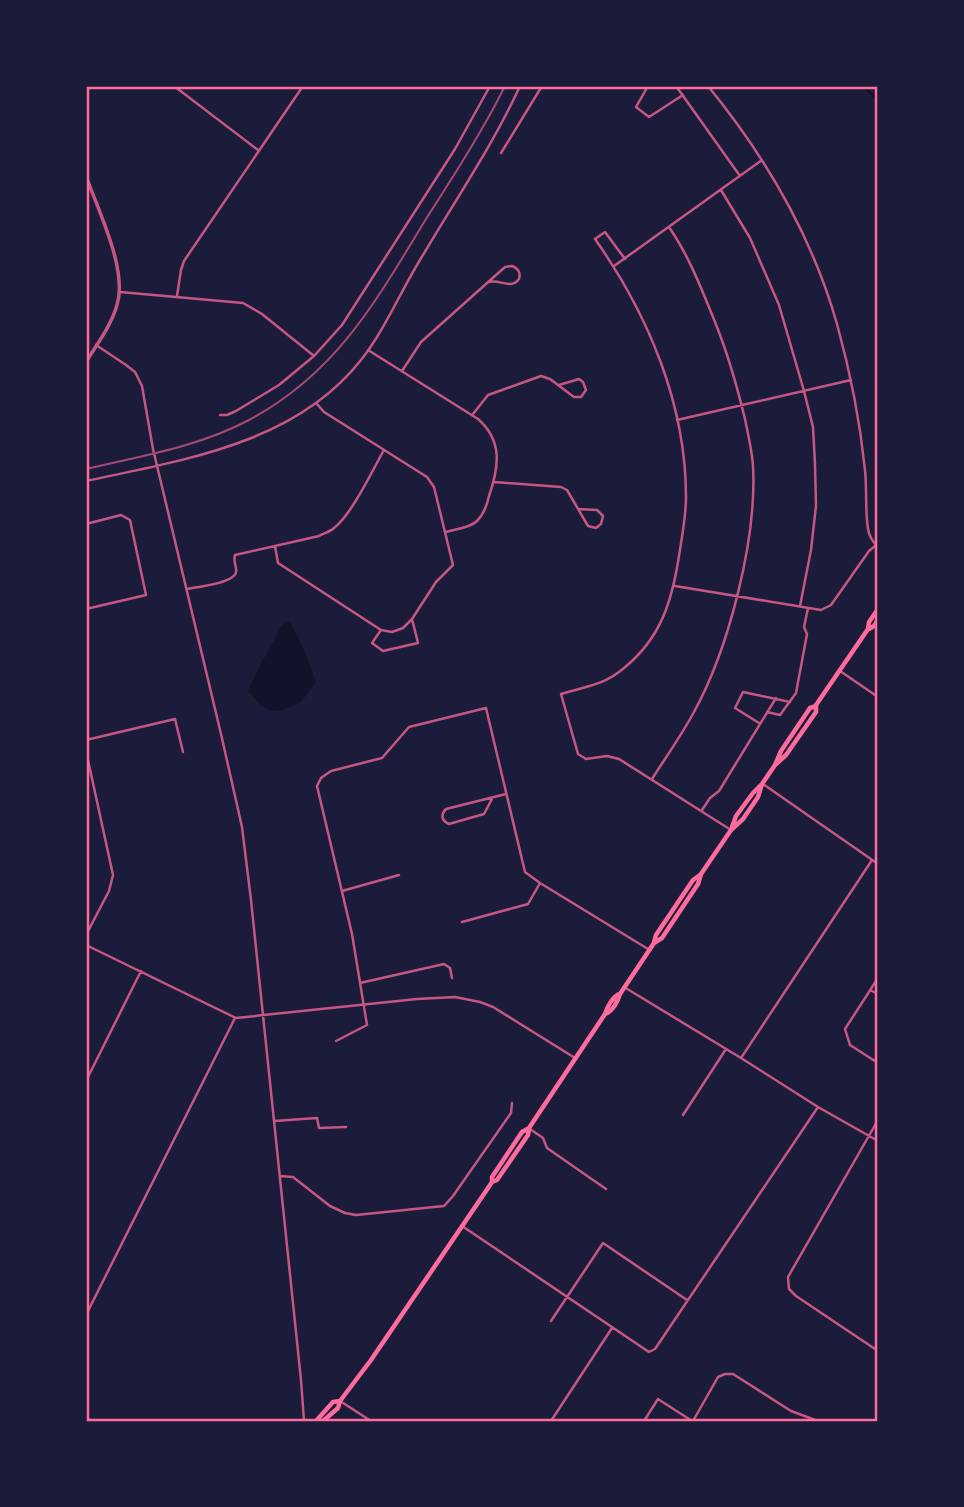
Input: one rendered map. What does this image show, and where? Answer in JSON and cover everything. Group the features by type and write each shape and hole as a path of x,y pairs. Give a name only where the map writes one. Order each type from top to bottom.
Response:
{"main road":[{"path":"323,1421 338,1408 340,1401 492,1182 497,1180 528,1135 529,1128 575,1058 610,1012 654,943 662,938 698,884 701,874 758,797 762,784 775,765 786,755 816,712 817,705 868,629 869,622 878,609"},
{"path":"868,629 878,621"},
{"path":"316,1421 333,1402 340,1401"}],"street":[{"path":"174,86 259,150"},
{"path":"177,296 180,270 184,261 303,86"},
{"path":"220,415 228,415 271,390 314,356 342,325 454,149 490,86"},
{"path":"86,481 213,452 287,422 316,403 368,350 500,128 520,86"},
{"path":"501,153 542,86"},
{"path":"648,86 636,107 649,117 682,95"},
{"path":"676,86 740,176"},
{"path":"674,586 821,610 831,605 869,551 877,546 868,528 865,474 850,380 825,285 801,230 762,160 726,107 708,86"},
{"path":"614,266 762,160"},
{"path":"86,176 120,276 120,292 113,317 86,362"},
{"path":"721,190 750,238 779,305 813,427 816,506 800,607"},
{"path":"652,779 695,710 719,657 737,596 753,505 753,465 742,404 728,354 699,282 669,227"},
{"path":"625,259 605,232 595,239 637,306 653,340 668,384 683,458 686,499 684,527 667,611 642,651 611,678 596,686 561,695 578,754 586,758 607,756 619,759 731,830"},
{"path":"402,371 421,342 488,282 505,267 510,265 519,271 519,279 514,284 488,282"},
{"path":"120,292 243,303 258,311 314,356"},
{"path":"96,345 138,376 143,392 157,465 242,827 304,1421"},
{"path":"368,350 472,415 484,424 492,435 498,465 486,507 478,520 471,525 446,532"},
{"path":"472,415 488,394 539,376 547,377 576,397 583,395 586,390 579,379 559,385"},
{"path":"677,420 850,380"},
{"path":"275,546 278,563 381,630 392,632 403,628 412,620 436,582 453,565 435,487 427,477 324,412 316,403"},
{"path":"187,589 230,580 236,575 233,559 235,555 319,536 332,530 351,508 384,450"},
{"path":"494,482 561,487 567,490 578,509 588,526 596,528 601,524 603,516 597,510 578,509"},
{"path":"86,524 121,515 130,520 146,595 86,609"},
{"path":"766,712 780,715 796,693 807,634 804,627 808,608"},
{"path":"381,630 372,643 383,651 418,643 412,620"},
{"path":"840,671 878,697"},
{"path":"760,723 735,708 743,692 790,702"},
{"path":"702,810 719,791 776,698"},
{"path":"336,1041 367,1026 352,934 317,786 321,778 331,771 382,758 409,727 486,708 525,872 650,950"},
{"path":"86,740 175,719 183,752"},
{"path":"86,751 113,874 109,891 86,935"},
{"path":"762,784 878,864"},
{"path":"493,797 487,811 481,816 449,824 444,822 442,817 446,809 493,797 506,794"},
{"path":"741,1058 872,860"},
{"path":"342,891 399,875"},
{"path":"462,922 528,904 540,883"},
{"path":"86,945 235,1018 451,997 480,1002 502,1012 575,1058"},
{"path":"360,983 444,964 450,968 452,978"},
{"path":"86,1081 141,971"},
{"path":"878,978 845,1029 850,1045 878,1063"},
{"path":"624,988 878,1141"},
{"path":"870,990 878,994"},
{"path":"86,1315 235,1018"},
{"path":"683,1115 726,1049"},
{"path":"280,1176 294,1177 324,1202 348,1214 444,1206 511,1112 512,1103"},
{"path":"462,1226 649,1352 654,1349 818,1107"},
{"path":"274,1121 317,1118 319,1128 346,1127"},
{"path":"878,1120 788,1277 789,1289 796,1296 878,1351"},
{"path":"529,1128 543,1138 547,1148 606,1189"},
{"path":"551,1321 603,1243 687,1300"},
{"path":"551,1421 612,1328"},
{"path":"644,1421 658,1399 692,1421 718,1377 724,1374 733,1374 783,1407 818,1421"},
{"path":"340,1401 372,1421"},
{"path":"86,1416 90,1421"}],"shaded area":[{"path":"290,622 316,682 301,702 280,711 271,710 261,706 248,691 282,625"}],"waterway":[{"path":"863,86 878,100"}],"tram line":[{"path":"86,469 169,450 230,429 280,401 307,380 352,333 390,278 505,86"}]}
